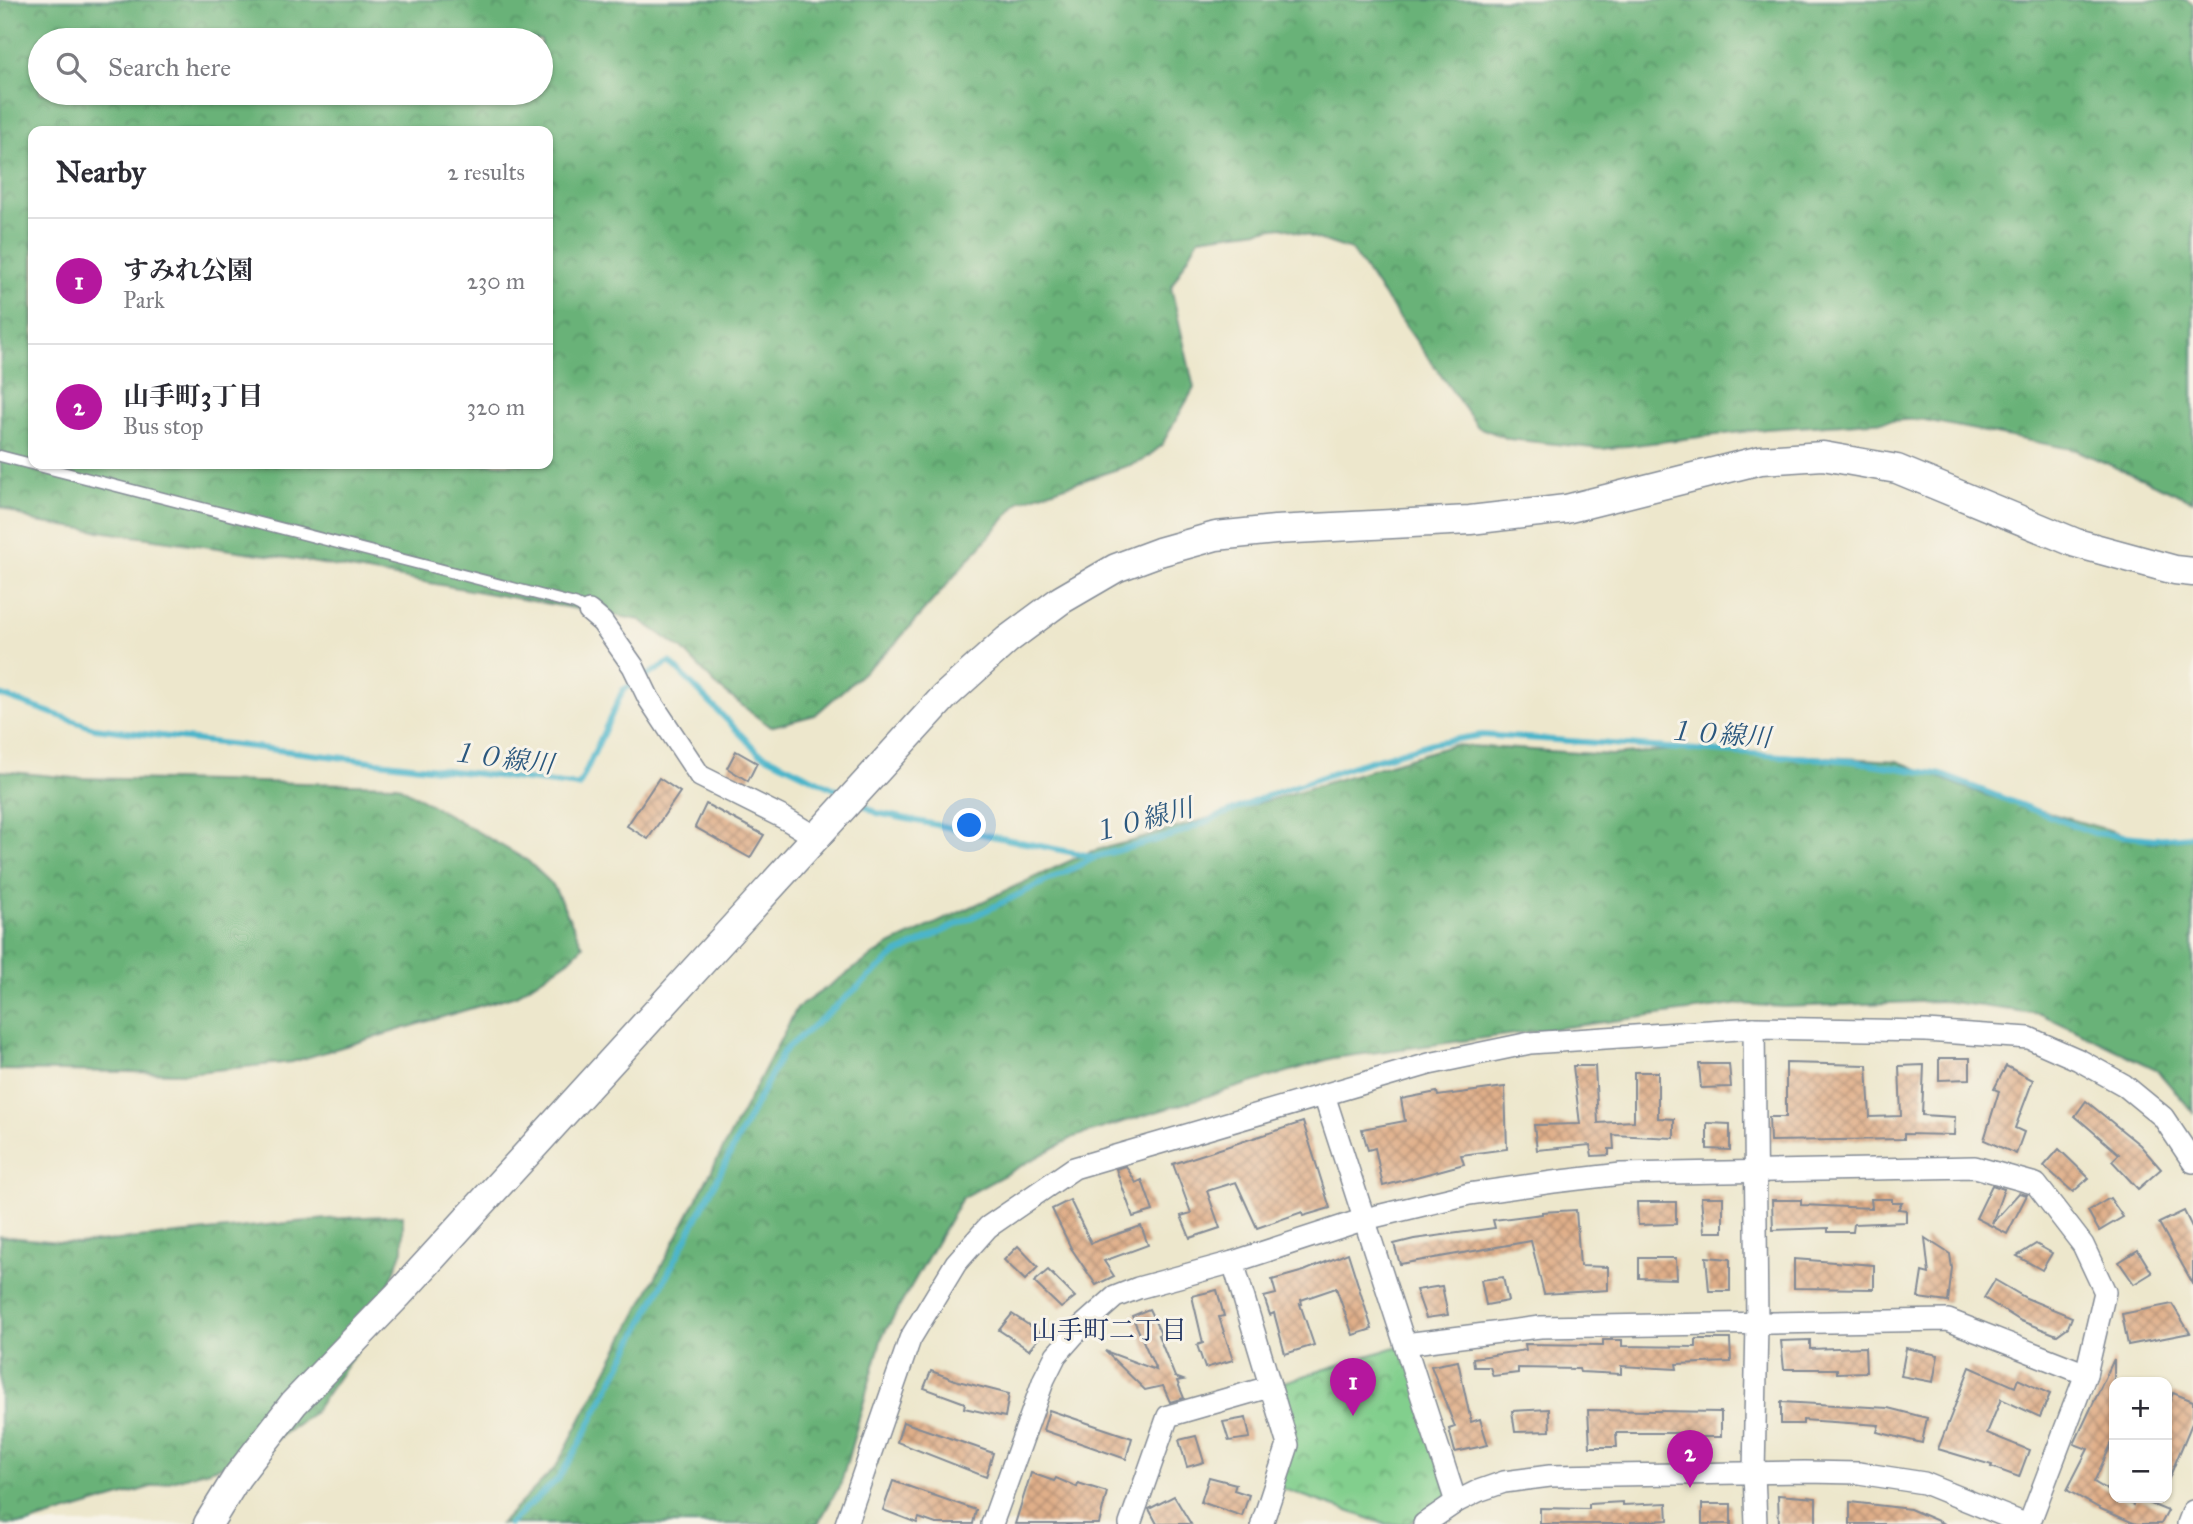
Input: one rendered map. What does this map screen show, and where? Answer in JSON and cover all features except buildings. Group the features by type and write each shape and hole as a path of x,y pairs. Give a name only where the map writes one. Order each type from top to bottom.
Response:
{"street":[{"path":"208,1524 237,1476 294,1403 398,1295 944,697 1007,640 1061,600 1116,568 1216,536 1275,530 1470,520 1566,509 1761,460 1823,456 1897,469 2076,543 2175,570 2193,572"},
{"path":"589,611 602,622 633,666 649,699 700,776 784,818 817,838"},
{"path":"1754,1028 1756,1524"},
{"path":"846,1524 910,1339 956,1263 988,1227 1074,1168 1429,1064 1530,1043 1754,1028 1926,1031 2029,1038 2080,1060 2124,1085 2163,1117 2193,1162"},
{"path":"1324,1094 1456,1502"},
{"path":"992,1524 1044,1379 1056,1355 1079,1329 1115,1297 1365,1219 1469,1194 1621,1174 1975,1167 2036,1184 2083,1245 2105,1292 2086,1374 2027,1524 1924,1483 1859,1473 1550,1476 1504,1482 1478,1491 1424,1524"},
{"path":"1233,1262 1288,1445 1262,1524"},
{"path":"1405,1344 1540,1327 1948,1320 2086,1374"},
{"path":"1130,1524 1168,1416 1269,1387"},
{"path":"2188,1524 2193,1511"}],"lane":[{"path":"0,456 28,463"},
{"path":"51,469 429,565 575,604 589,611"}],"green space":[{"path":"0,0 2186,0 2193,4 2193,501 2076,450 1920,419 1766,429 1602,449 1509,439 1478,427 1351,250 1282,227 1199,238 1171,287 1194,388 1161,446 1142,461 1020,501 893,646 815,715 770,727 717,686 683,650 640,620 288,558 36,522 1,507"},
{"path":"1453,745 1611,755 1686,749 1897,761 1982,794 2151,842 2193,838 2193,1112 2156,1069 2041,1014 1944,1001 1783,1007 1741,1004 1333,1058 1074,1137 962,1198 882,1337 841,1483 818,1524 500,1524 556,1467 797,1008 887,946 1089,852"},
{"path":"0,771 74,778 397,785 528,861 553,885 583,946 569,960 516,995 292,1062 187,1073 0,1070"},
{"path":"403,1215 403,1250 382,1303 354,1355 313,1413 249,1458 27,1524 0,1524 0,1236 78,1244 327,1219"},
{"path":"1405,1344 1456,1502 1407,1524 1385,1524 1275,1486 1288,1445 1269,1387"}],"waterway":[{"name":"１０線川","path":"0,695 94,728 579,786 623,690 670,662 758,752 845,794"},
{"name":"１０線川","path":"857,801 877,813 1095,857 1177,834 1267,796 1357,765 1433,743 1482,735 1852,761 1942,775 2094,833 2154,839 2193,836"},
{"path":"509,1524 558,1479 579,1445 783,1052 896,954 1094,858"}],"place":[{"name":"すみれ公園","path":"1353,1416"},
{"name":"山手町3丁目","path":"1690,1488"}],"district":[{"name":"山手町二丁目","path":"1109,1330"}]}
